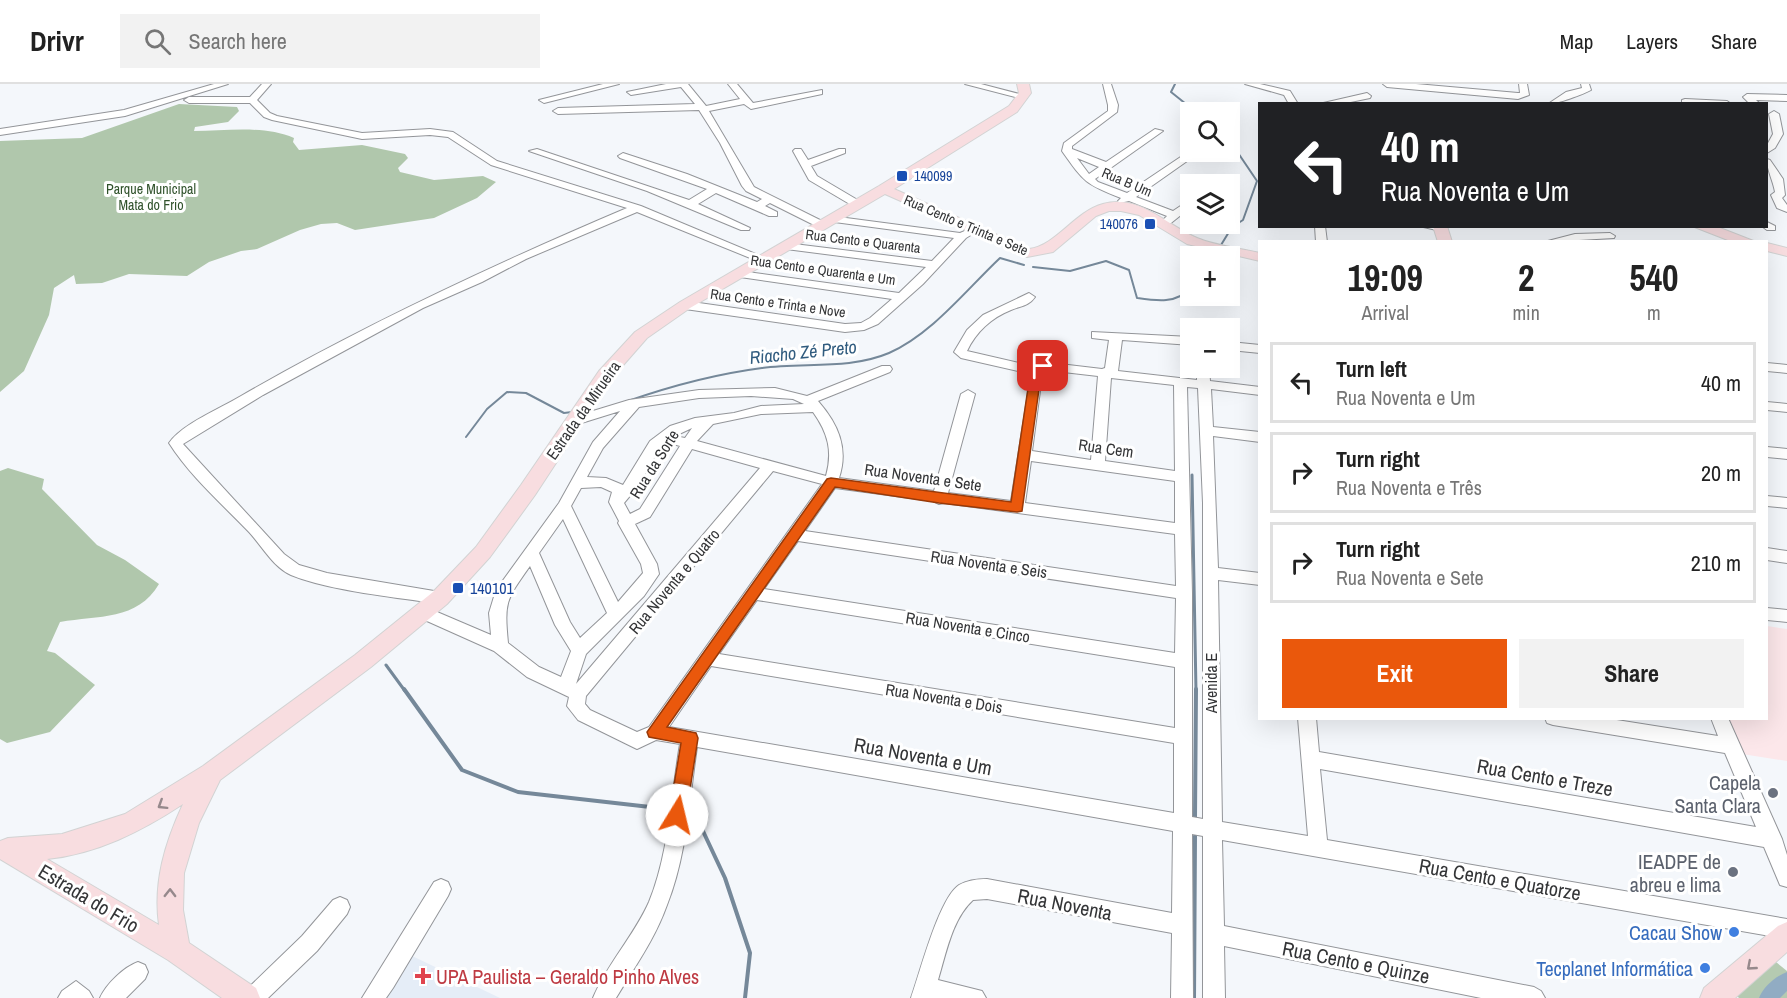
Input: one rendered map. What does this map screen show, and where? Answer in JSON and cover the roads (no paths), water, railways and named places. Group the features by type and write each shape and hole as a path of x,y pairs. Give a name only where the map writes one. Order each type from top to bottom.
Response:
{"main road":[{"name":"Estrada da Mirueira","path":"5,849 62,846 109,832 134,822 211,773 440,598 483,552 575,421 604,375 627,347 655,323 884,189 1012,109 1020,88"},
{"name":"Rua Cento e Trinta e Sete","path":"884,189 968,233 1027,253 1048,249 1094,213 1117,204"},
{"path":"1117,204 1169,219 1175,232 1190,240 1211,247 1258,256"},
{"path":"1705,228 1743,240"},
{"path":"1768,247 1787,252"},
{"name":"Estrada da Mirueira","path":"177,951 170,910 173,861 181,833 211,773"},
{"name":"Estrada do Frio","path":"5,849 177,951"},
{"path":"1714,998 1787,935"},
{"path":"177,951 246,998"}],"street":[{"path":"0,132 92,120 175,100 224,84"},
{"path":"252,100 267,84"},
{"path":"631,92 683,84 703,108 729,150 744,183 750,189 771,199 827,222 968,233"},
{"path":"732,84 751,106 819,92"},
{"path":"969,84 1020,88"},
{"path":"1107,84 1113,105 1112,112 1067,146 1067,151 1107,166"},
{"path":"1249,84 1287,88 1293,102"},
{"path":"1331,102 1377,91 1525,94 1523,84"},
{"path":"1555,102 1569,94 1587,90 1585,84"},
{"path":"544,100 609,85"},
{"path":"1457,91 1460,102"},
{"path":"1508,95 1520,102"},
{"path":"1755,99 1787,98"},
{"path":"591,99 596,110"},
{"path":"175,100 252,100 267,115 275,118 362,136 393,136 430,132 450,134 494,163 637,208 764,260"},
{"path":"558,111 703,108 746,101"},
{"path":"1768,149 1783,136 1779,117"},
{"path":"1088,179 1158,131"},
{"path":"534,151 651,189 745,228"},
{"path":"798,151 813,178 857,204"},
{"path":"805,165 842,151"},
{"name":"Rua B Um","path":"1067,151 1088,179 1117,204"},
{"path":"623,156 715,189 773,214"},
{"path":"1117,204 1180,162"},
{"path":"1768,163 1782,180 1778,195 1781,206 1787,209"},
{"path":"690,204 715,189"},
{"path":"757,206 771,199"},
{"path":"440,598 345,583 294,570 279,558 257,531 184,455 176,443 184,435 249,397 419,305 478,280 522,257 637,208"},
{"path":"1169,219 1180,210"},
{"name":"Rua Cento e Trinta e Nove","path":"685,305 845,328 864,326 874,321 901,297 968,233"},
{"path":"1559,240 1610,236"},
{"name":"Rua Cento e Quarenta","path":"786,246 935,265"},
{"name":"Rua Cento e Quarenta e Um","path":"740,274 901,297"},
{"path":"1029,297 1026,301 1010,303 988,316 960,351 965,355 1037,371"},
{"path":"1096,335 1180,340"},
{"path":"1098,465 1108,373 1116,336"},
{"path":"1240,347 1258,349"},
{"path":"1017,507 1037,371 1043,366 1180,381 1194,378"},
{"path":"1768,367 1787,369"},
{"path":"616,502 634,481 655,444 686,425 761,410 812,404 886,369"},
{"name":"Avenida E","path":"1203,378 1210,503 1214,998"},
{"path":"1211,378 1258,390"},
{"name":"Avenida E","path":"1180,381 1184,593 1182,998"},
{"path":"575,421 634,403 679,396 726,393 779,394 812,404 827,421 836,438 835,470 831,482 655,732 642,740 637,741 616,733 578,711 572,690 579,650 638,592 651,574 649,564 625,523 616,502 620,491 617,487 605,483 578,483"},
{"path":"939,499 969,394"},
{"path":"500,646 496,613 509,583 564,506 598,445 634,403"},
{"path":"1768,406 1787,408"},
{"name":"Rua da Sorte","path":"625,523 645,513 696,432 710,419"},
{"path":"1205,431 1258,437"},
{"name":"Rua Noventa e Sete","path":"663,437 831,482 939,499 1017,507 1183,530"},
{"path":"1768,452 1787,454"},
{"name":"Rua Cem","path":"1024,455 1182,477"},
{"name":"Rua Noventa e Quatro","path":"572,690 769,466"},
{"path":"1768,501 1787,503"},
{"path":"564,506 615,613"},
{"name":"Rua Noventa e Seis","path":"795,535 1184,593"},
{"path":"531,551 563,625 579,650"},
{"path":"1768,554 1787,557"},
{"path":"1210,573 1258,579"},
{"name":"Rua Noventa e Cinco","path":"753,593 1183,660"},
{"path":"423,613 500,646 532,672 572,690"},
{"path":"1768,614 1787,616"},
{"name":"Rua Noventa e Dois","path":"705,658 1183,737"},
{"path":"1307,720 1318,848"},
{"path":"1566,720 1730,746"},
{"path":"1720,720 1772,838 1787,878"},
{"name":"Rua Noventa e Um","path":"655,732 1212,830"},
{"path":"604,998 648,925 662,893 675,835 690,738"},
{"name":"Rua Cento e Treze","path":"1311,759 1772,838"},
{"name":"Rua Cento e Quatorze","path":"1212,830 1787,929"},
{"path":"373,998 386,981 441,889"},
{"name":"Rua Noventa","path":"924,993 939,944 956,906 964,894 974,890 987,889 1181,925"},
{"path":"252,998 302,953 340,907"},
{"name":"Rua Cento e Quinze","path":"1214,934 1534,998"},
{"path":"111,998 138,972"},
{"path":"69,998 76,992 82,998"},
{"path":"924,993 975,998"}],"waterway":[{"name":"Riacho Zé Preto","path":"1175,84 1171,92 1184,102"},
{"name":"Riacho Zé Preto","path":"1221,245 1232,227 1243,220 1257,181 1240,156"},
{"name":"Riacho Zé Preto","path":"628,401 694,381 728,374 778,366 858,362 889,353 920,335 1000,258 1024,265"},
{"name":"Riacho Zé Preto","path":"1033,267 1070,271 1106,261 1129,270 1137,298 1166,300 1180,296"},
{"name":"Riacho Zé Preto","path":"466,437 487,409 507,392 526,393 564,413 572,412"},
{"path":"1192,475 1196,690"},
{"path":"386,665 405,691"},
{"path":"404,689 462,770 518,792 659,808 667,812"},
{"path":"1195,817 1196,690"},
{"path":"687,822 702,829 725,878 750,953 745,998"},
{"path":"1194,998 1195,836"},
{"path":"1767,998 1787,980"}],"place":[{"name":"140099","path":"902,176"},
{"name":"140076","path":"1150,224"},
{"name":"140101","path":"458,588"},
{"name":"Capela Santa Clara","path":"1773,793"},
{"name":"IEADPE de abreu e lima","path":"1733,872"},
{"name":"Cacau Show","path":"1734,932"},
{"name":"Tecplanet Informática","path":"1705,968"},
{"name":"UPA Paulista – Geraldo Pinho Alves","path":"423,976"}],"park label":[{"name":"Parque Municipal Mata do Frio","path":"151,198"}]}
